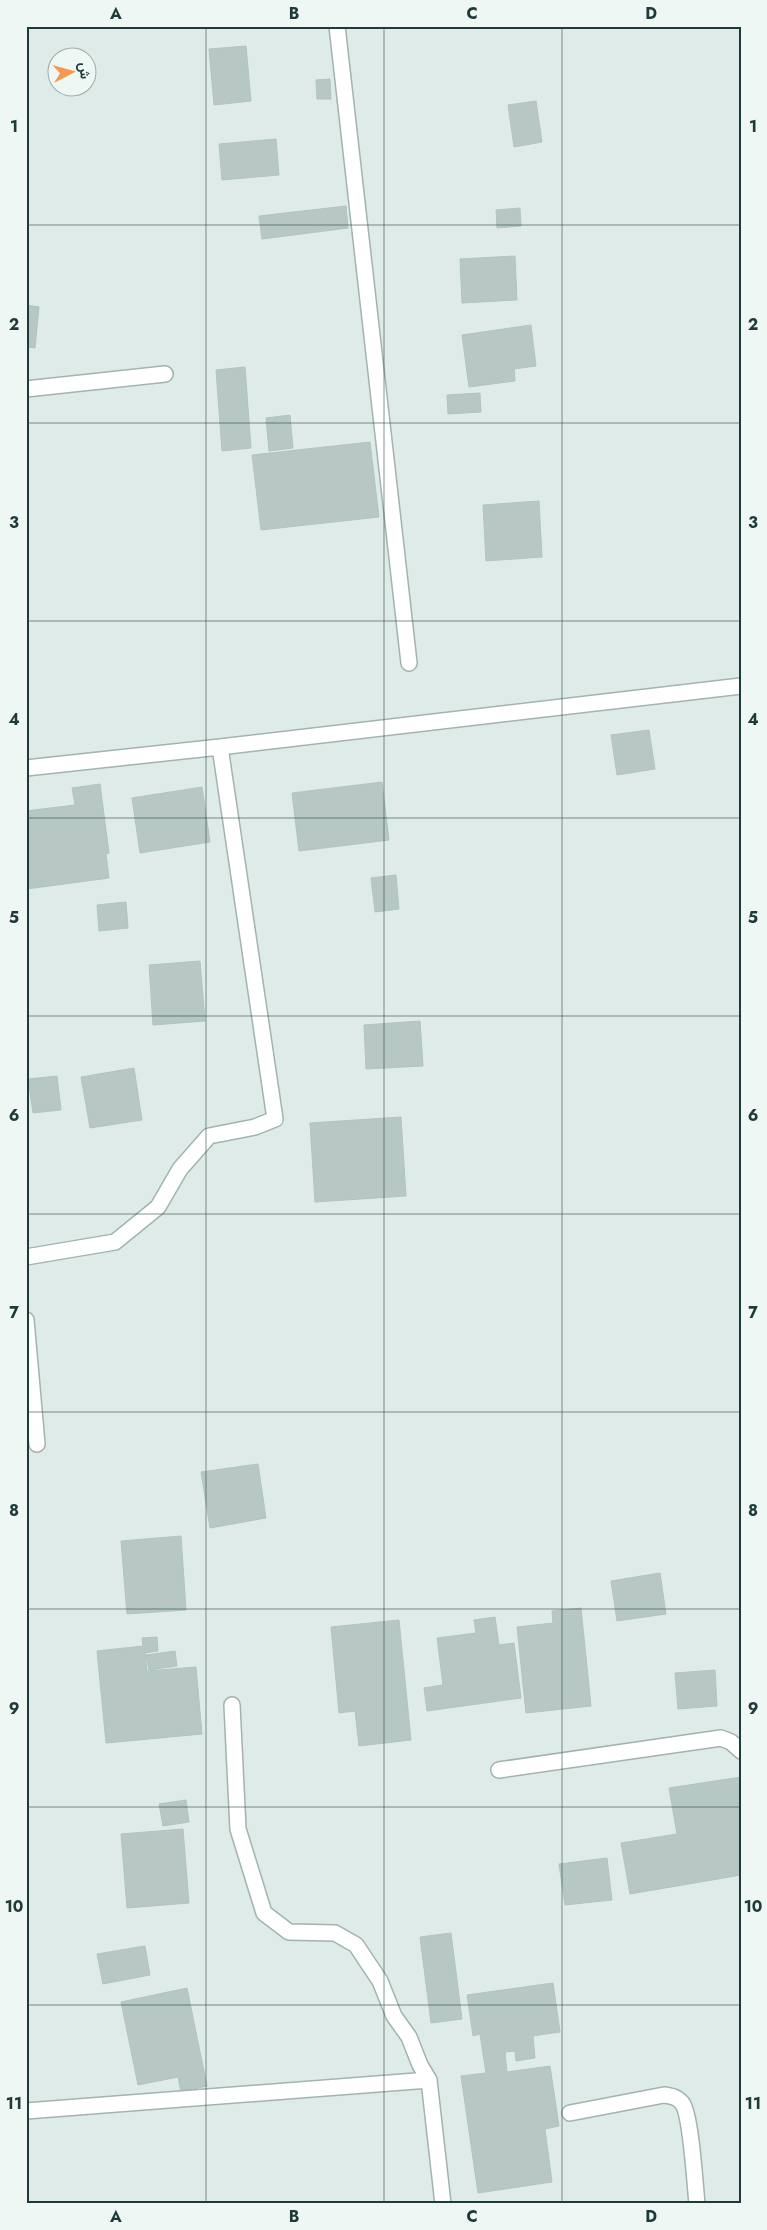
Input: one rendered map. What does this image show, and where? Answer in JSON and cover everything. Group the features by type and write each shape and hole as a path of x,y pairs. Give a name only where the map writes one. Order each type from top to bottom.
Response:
{"street":[{"path":"337,26 409,663"},
{"path":"26,389 165,374"},
{"path":"26,768 741,686"},
{"path":"26,1257 115,1242 158,1207 180,1169 209,1136 255,1127 275,1119 220,747"},
{"path":"26,1320 37,1444"},
{"path":"232,1705 238,1829 264,1913 289,1932 335,1933 356,1945 380,1981 394,2016 409,2037 420,2065 429,2080 443,2204"},
{"path":"499,1770 721,1738 731,1742 741,1751"},
{"path":"26,2111 429,2080"},
{"path":"570,2113 664,2095 675,2097 683,2104 687,2122 697,2204"}],"building":[{"path":"246,46 251,101 214,105 209,49"},
{"path":"330,79 331,99 317,99 316,80"},
{"path":"536,101 542,142 514,147 508,105"},
{"path":"276,139 279,175 222,180 219,144"},
{"path":"346,206 348,228 262,239 259,216"},
{"path":"520,208 521,226 497,228 496,210"},
{"path":"515,256 517,300 462,303 460,259"},
{"path":"26,305 39,307 35,348 26,347"},
{"path":"531,325 536,366 514,369 515,381 469,387 462,335"},
{"path":"245,367 251,448 222,451 216,370"},
{"path":"480,393 481,412 448,414 447,395"},
{"path":"290,415 293,448 269,451 266,418"},
{"path":"370,442 379,517 261,530 252,455"},
{"path":"539,501 542,557 486,561 483,505"},
{"path":"649,730 655,769 617,775 611,735"},
{"path":"382,782 389,840 299,851 292,793"},
{"path":"100,784 109,853 106,854 109,878 27,889 26,811 75,805 72,788"},
{"path":"202,787 210,842 140,853 132,798"},
{"path":"396,875 399,909 375,912 371,878"},
{"path":"126,902 128,928 99,931 97,905"},
{"path":"200,961 205,1021 153,1025 149,965"},
{"path":"420,1021 423,1066 366,1069 364,1025"},
{"path":"134,1068 142,1120 90,1128 81,1077"},
{"path":"57,1076 61,1110 33,1113 28,1079"},
{"path":"401,1117 406,1196 315,1202 310,1123"},
{"path":"258,1464 266,1518 210,1528 201,1472"},
{"path":"181,1536 186,1610 127,1614 121,1541"},
{"path":"660,1573 666,1614 617,1621 611,1581"},
{"path":"581,1608 591,1706 526,1713 517,1627 553,1623 552,1611"},
{"path":"495,1617 499,1645 514,1643 521,1698 427,1711 424,1688 443,1685 437,1638 476,1633 474,1620"},
{"path":"399,1620 411,1740 359,1746 355,1711 339,1713 331,1627"},
{"path":"157,1637 158,1651 145,1653 147,1671 196,1667 202,1734 106,1743 97,1651 143,1646 142,1638"},
{"path":"175,1651 177,1666 149,1670 146,1655"},
{"path":"715,1670 717,1706 678,1709 675,1673"},
{"path":"741,1777 741,1875 630,1894 621,1843 677,1834 669,1788"},
{"path":"186,1800 189,1822 163,1826 159,1804"},
{"path":"183,1829 189,1903 127,1908 121,1834"},
{"path":"607,1858 612,1900 565,1905 559,1864"},
{"path":"451,1933 462,2019 431,2023 420,1937"},
{"path":"145,1946 150,1975 103,1984 97,1954"},
{"path":"553,1983 560,2032 533,2036 535,2058 516,2061 515,2051 505,2052 507,2072 550,2066 559,2126 545,2129 552,2182 478,2193 461,2076 486,2073 480,2034 473,2036 467,1995"},
{"path":"187,1988 207,2086 181,2092 178,2077 138,2085 121,2002"}]}
